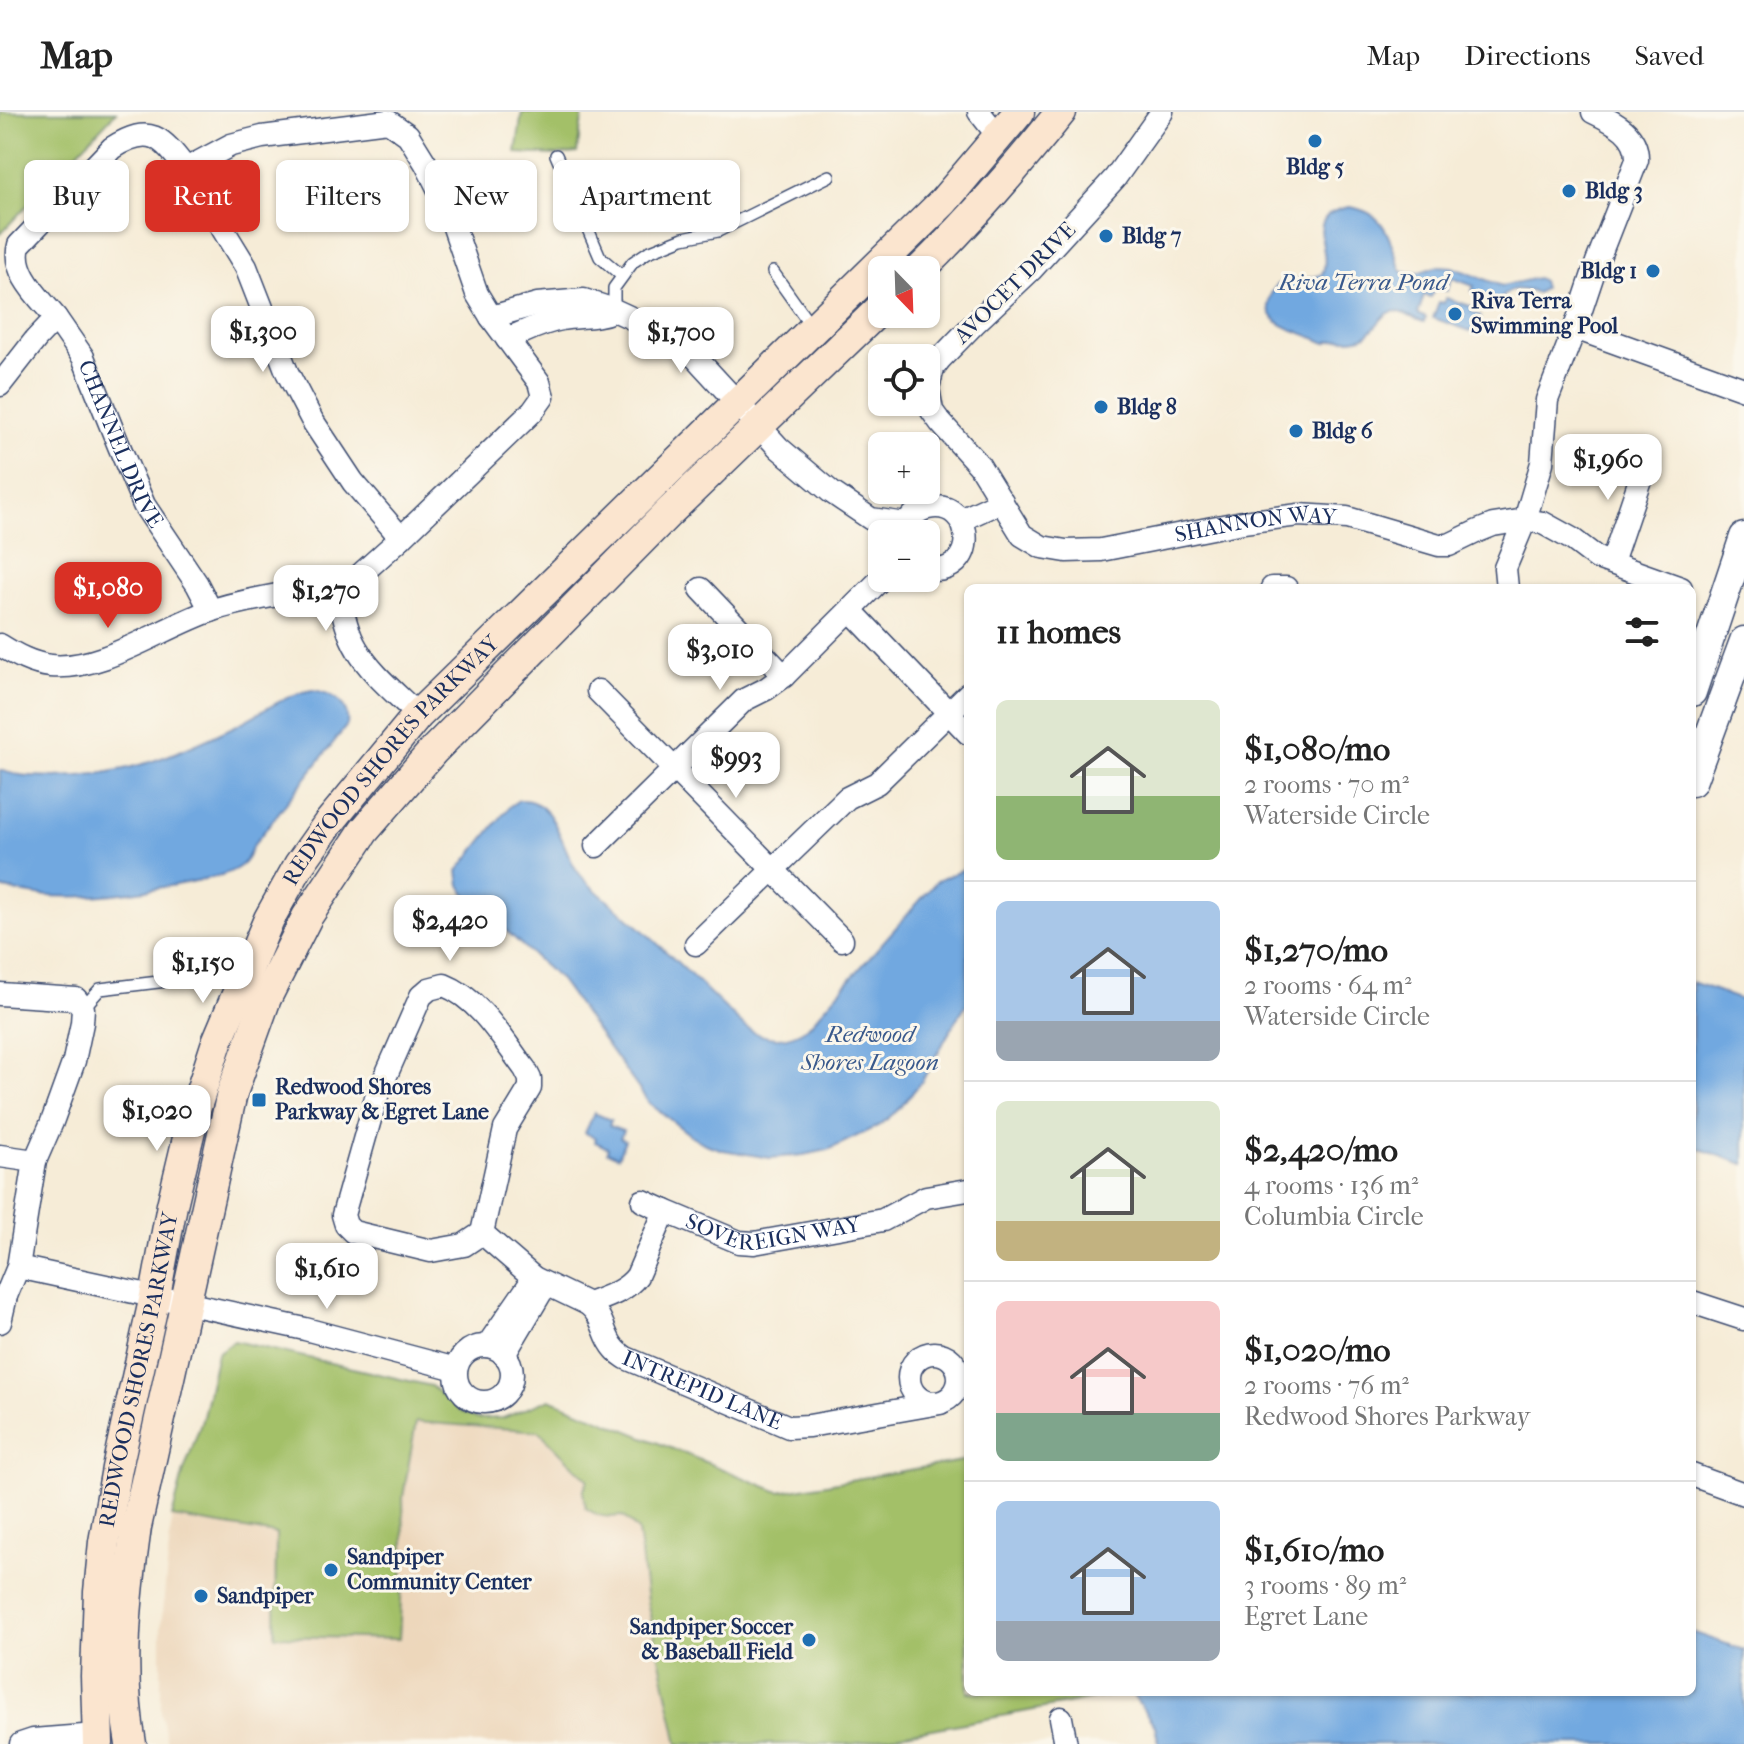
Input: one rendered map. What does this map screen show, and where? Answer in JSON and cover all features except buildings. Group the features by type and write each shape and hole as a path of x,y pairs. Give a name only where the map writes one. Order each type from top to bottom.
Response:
{"main road":[{"name":"REDWOOD SHORES PARKWAY","path":"97,1740 97,1631 104,1542 172,1205 194,1113 217,1042 269,919 299,865 328,824 418,715 747,415 823,341 1019,112"},
{"path":"934,256 1026,156 1061,112"},
{"name":"REDWOOD SHORES PARKWAY","path":"823,341 868,315"},
{"name":"REDWOOD SHORES PARKWAY","path":"130,1735 124,1650 128,1586 148,1467 229,1108 266,998 284,959 330,879 364,831 433,751 747,415"},
{"path":"96,1700 130,1735"}],"street":[{"path":"979,112 999,137"},
{"name":"AVOCET DRIVE","path":"1002,501 979,465 932,411 928,388 933,368 1031,270 1115,178 1162,112"},
{"path":"1507,584 1505,568 1525,520 1542,463 1547,400 1637,160 1635,143 1627,132 1615,122 1593,112"},
{"path":"203,160 231,145 262,137 388,121 408,135 426,164 446,204 477,294 539,382 543,397 540,402 339,594"},
{"name":"CHANNEL DRIVE","path":"179,160 160,139 144,136 129,138 112,148 19,245 17,257 20,270 83,357 144,505 197,584 211,611"},
{"name":"CHANNEL DRIVE","path":"225,232 246,267 287,372 312,420 353,482 401,538"},
{"path":"491,317 537,304 584,300 666,334 696,358 779,448 831,492 874,520"},
{"path":"507,339 559,319 602,315 614,310"},
{"path":"0,385 56,318"},
{"path":"1575,328 1744,389"},
{"path":"1612,562 1648,456"},
{"path":"961,520 1002,501"},
{"name":"SHANNON WAY","path":"1002,501 1022,535 1030,541 1042,547 1075,551 1101,550 1243,522 1299,515 1347,518 1444,545 1453,544 1493,525 1525,520"},
{"path":"911,520 922,510 932,507 953,512 961,520 967,538 965,548 954,564 940,569"},
{"path":"1525,520 1543,523 1597,558 1670,584"},
{"path":"1696,669 1744,537"},
{"path":"0,645 30,661 51,666 82,664 211,611 310,589 339,594"},
{"path":"701,589 784,676"},
{"path":"596,846 744,700 784,676 869,592"},
{"path":"339,594 358,653 418,715"},
{"path":"852,610 964,729"},
{"path":"1696,773 1736,686 1744,641"},
{"path":"1696,676 1736,686"},
{"path":"598,691 842,940"},
{"path":"696,944 847,798 877,783 964,698"},
{"path":"439,986 451,988 478,1009 525,1069 531,1082 529,1093 505,1129 482,1233 464,1245 439,1251 423,1250 353,1232 344,1222 376,1098 421,996 439,986"},
{"path":"0,994 76,999 83,1008 74,1061 35,1161 18,1267 0,1322"},
{"path":"0,1156 35,1161"},
{"name":"SOVEREIGN WAY","path":"588,1304 631,1284 665,1211 739,1242 754,1243 883,1220 921,1199 964,1191"},
{"path":"643,1201 665,1211"},
{"path":"482,1233 540,1281 588,1304"},
{"path":"18,1267 305,1329 456,1369"},
{"path":"495,1351 540,1281"},
{"path":"1696,1303 1744,1319"},
{"name":"INTREPID LANE","path":"588,1304 600,1316 615,1350 626,1358 789,1427 940,1403"},
{"path":"476,1347 495,1351 509,1361 512,1370 512,1379 503,1395 495,1400 477,1402 468,1398 457,1384 456,1369 461,1357 476,1347"},
{"path":"1696,1476 1744,1494"},
{"path":"1061,1718 1066,1744"},
{"path":"21,1744 33,1740 97,1740"}],"lane":[{"path":"556,155 600,257 622,276"},
{"path":"614,310 614,288 633,262 648,252 683,238 718,231 829,176"},
{"path":"773,272 823,341"},
{"path":"83,1008 100,989 167,981"}],"shaded area":[{"path":"416,1422 539,1431 638,1531 647,1601 678,1744 167,1744 161,1712 161,1627 172,1517 276,1534 275,1636 398,1639 404,1543 403,1497"}],"green space":[{"path":"0,112 116,112 70,160 24,160 24,209 0,234"},
{"path":"522,112 583,112 577,153 516,153"},
{"path":"234,1341 431,1386 459,1411 477,1419 503,1418 550,1399 779,1492 964,1461 964,1696 1108,1696 853,1744 678,1744 647,1601 638,1531 623,1516 603,1516 586,1508 583,1492 588,1480 539,1431 416,1422 403,1497 399,1639 275,1636 276,1534 172,1517 203,1417 217,1353"}],"water":[{"name":"Riva Terra Pond","path":"1350,207 1372,215 1385,228 1403,272 1417,273 1439,266 1452,267 1502,286 1537,278 1544,288 1537,293 1513,290 1499,301 1472,291 1474,286 1452,278 1447,291 1435,287 1431,297 1424,295 1418,314 1426,318 1424,322 1394,311 1369,333 1355,339 1326,343 1283,326 1269,308 1272,292 1284,281 1322,274 1325,264 1322,225 1326,217 1335,211"},
{"name":"Riva Terra Swimming Pool","path":"1446,298 1473,307 1472,312 1481,316 1476,333 1433,318 1439,302 1444,303"},
{"path":"313,690 327,694 343,705 347,725 239,867 206,879 112,894 55,896 0,888 0,770 54,777 126,769 191,747 283,700"},
{"name":"Redwood Shores Lagoon","path":"519,800 542,807 556,826 578,872 591,887 651,937 745,1027 769,1037 793,1035 808,1027 937,881 964,869 964,1008 922,1081 899,1109 880,1125 828,1150 803,1155 770,1158 705,1144 649,1103 560,980 464,892 458,871 510,806"},
{"path":"1696,983 1744,1001 1744,1164 1696,1147"},
{"path":"594,1113 611,1120 609,1126 623,1131 620,1138 625,1140 618,1157 595,1142 596,1138 585,1133"},
{"path":"1696,1633 1744,1650 1744,1744 1159,1744 1155,1726 1134,1696 1696,1696"}],"place":[{"name":"Bldg 5","path":"1315,141"},
{"name":"Bldg 3","path":"1569,191"},
{"name":"Bldg 7","path":"1106,236"},
{"name":"Bldg 1","path":"1653,271"},
{"name":"Riva Terra Swimming Pool","path":"1455,314"},
{"name":"Bldg 8","path":"1101,407"},
{"name":"Bldg 6","path":"1296,431"},
{"name":"Redwood Shores Parkway & Egret Lane","path":"259,1100"},
{"name":"Sandpiper Community Center","path":"331,1570"},
{"name":"Sandpiper","path":"201,1596"},
{"name":"Sandpiper Soccer & Baseball Field","path":"809,1640"}]}
